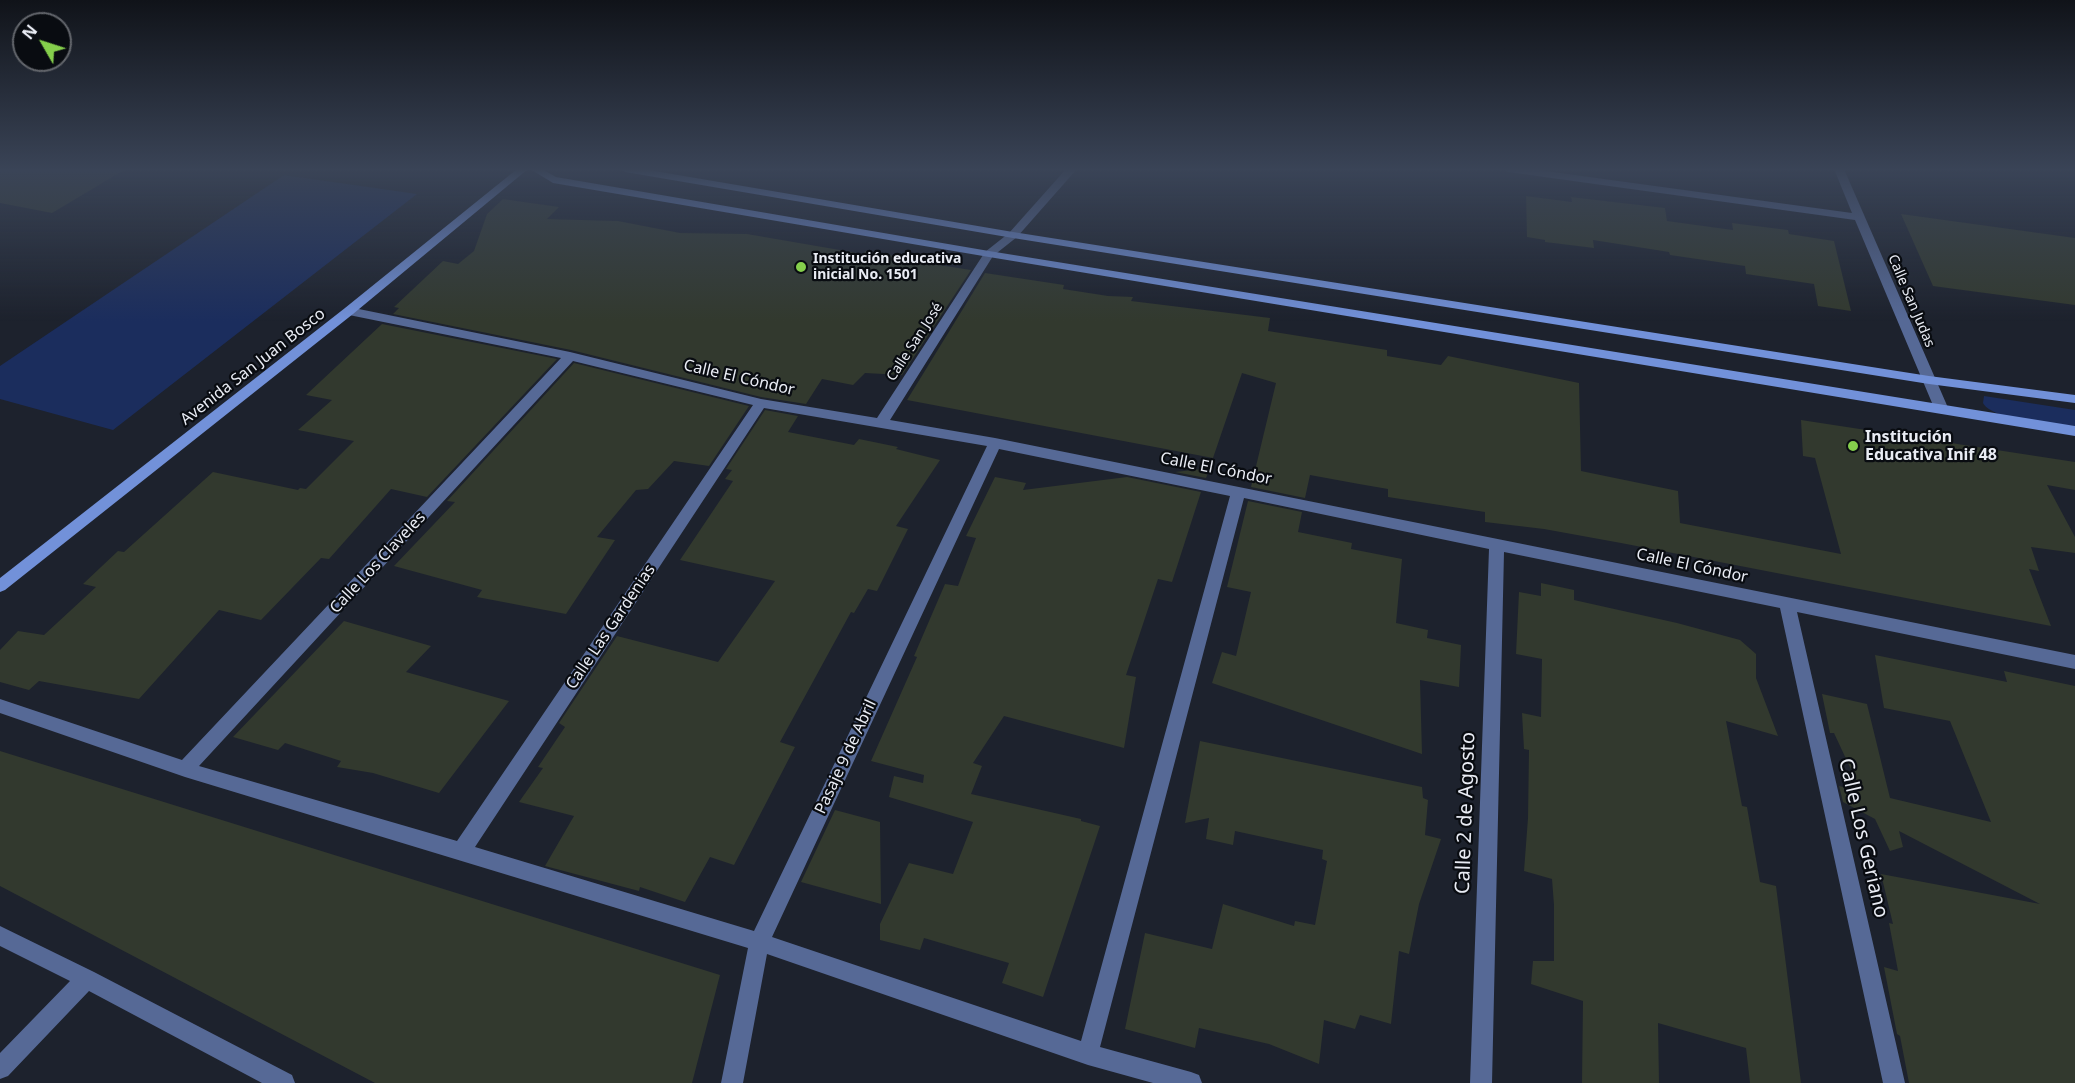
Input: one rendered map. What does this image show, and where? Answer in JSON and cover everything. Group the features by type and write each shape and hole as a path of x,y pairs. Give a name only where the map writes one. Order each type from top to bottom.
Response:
{"street":[{"name":"Avenida San Juan Bosco","path":"0,586 349,312 462,220"},
{"path":"786,220 2075,432"},
{"path":"922,220 1929,380 2075,399"},
{"name":"Calle San José","path":"880,424 989,254 1013,235 1027,220"},
{"name":"Calle San Judas","path":"1859,220 1942,411"},
{"name":"Calle El Cóndor","path":"349,312 570,356 761,403 995,442 2075,662"},
{"name":"Calle Los Claveles","path":"185,769 570,356"},
{"name":"Calle Las Gardenias","path":"461,850 761,403"},
{"name":"Pasaje 9 de Abril","path":"732,1083 759,942 995,442"},
{"path":"1088,1054 1238,492"},
{"name":"Calle 2 de Agosto","path":"1481,1083 1497,544"},
{"name":"Calle Los Geriano","path":"1787,604 1894,1083"},
{"path":"0,706 185,769 461,850 759,942 1088,1054 1191,1083"},
{"path":"0,936 87,979 284,1083"},
{"path":"0,1068 87,979"}],"shaded area":[{"path":"218,220 384,220 113,430 0,399 0,366"},
{"path":"1984,396 2075,410 2075,426 2025,420 1999,414 1983,403"}],"building":[{"path":"485,220 618,221 680,233 747,234 863,254 865,251 971,270 902,375 865,373 853,385 822,379 806,404 761,397 571,350 393,314 399,308 394,307 443,261 458,264 474,251"},
{"path":"1527,220 1667,220 1733,230 1732,223 1788,230 1789,234 1834,241 1851,311 1818,306 1814,284 1746,274 1745,266 1670,255 1669,252 1593,240 1594,248 1545,242 1545,240 1527,237"},
{"path":"1903,220 1941,220 2075,238 2075,305 1933,286"},
{"path":"985,273 1064,285 1063,289 1108,296 1133,297 1131,301 1270,318 1268,331 1387,350 1387,356 1441,365 1448,356 1579,383 1581,471 1678,491 1680,523 1841,554 1815,458 1803,456 1801,420 2075,462 2075,490 2047,485 2075,537 2075,553 2031,547 2039,571 2029,569 2051,626 1621,543 1544,529 1485,522 1485,512 1388,497 1388,489 1310,475 1305,498 1251,487 1276,383 1242,373 1213,458 907,400"},
{"path":"382,324 557,359 427,497 391,489 329,559 321,558 261,620 219,610 139,699 39,681 29,690 0,682 0,650 18,631 44,635 96,587 83,584 118,551 124,552 213,472 298,490 306,489 354,441 298,430 332,400 306,395"},
{"path":"574,363 749,406 709,466 674,461 648,489 636,490 597,537 615,540 566,614 477,597 482,590 394,566 455,502 447,501"},
{"path":"765,410 798,416 788,432 854,445 859,439 898,447 896,449 940,460 896,526 908,529 877,591 868,589 854,613 851,612 780,742 795,747 734,865 710,857 685,902 640,887 639,891 545,866 574,816 519,802 543,768 538,767 565,727 559,723 617,636 718,662 775,581 680,560 733,481 725,479 732,470 726,469"},
{"path":"1210,468 1206,478 1175,472"},
{"path":"995,477 1026,483 1023,490 1127,477 1201,492 1172,582 1158,579 1126,675 1136,677 1124,748 1004,716 973,763 982,766 971,794 1081,819 1081,821 1100,826 1043,997 1002,983 1009,963 924,938 920,950 880,940 880,924 909,863 953,874 973,822 889,797 894,776 923,783 924,775 871,761 917,657 914,656 945,584 958,586 976,538 966,536"},
{"path":"1248,501 1302,512 1298,532 1352,543 1351,549 1402,559 1396,623 1428,630 1427,638 1461,645 1459,687 1420,680 1422,754 1212,683 1222,652 1236,656 1251,592 1227,587"},
{"path":"1541,583 1574,590 1574,600 1740,640 1756,654 1756,678 1778,736 1726,721 1742,806 1747,807 1760,882 1776,886 1801,1083 1750,1083 1746,1048 1658,1023 1659,1083 1582,1083 1583,1001 1531,984 1533,961 1554,961 1554,905 1552,879 1524,871 1528,818 1529,750 1524,749 1522,713 1541,717 1542,659 1516,654 1519,592 1541,596"},
{"path":"344,621 431,646 406,672 509,701 439,793 373,773 337,767 341,761 285,743 278,750 233,737"},
{"path":"1875,655 2007,682 2004,671 2075,686 2075,1083 1909,1083 1884,967 1898,971 1889,923 1893,924 1881,874 2040,904 1899,831 1903,847 1890,851 1875,819 1843,802 1839,786 1861,791 1834,733 1830,733 1822,694 1867,704 1890,798 1991,822 1950,721 1884,708"},
{"path":"1200,741 1422,787 1423,798 1428,800 1425,835 1441,839 1419,904 1409,954 1399,951 1391,1024 1360,1015 1355,1029 1324,1020 1319,1064 1269,1044 1199,1028 1195,1048 1125,1029 1145,933 1212,949 1223,904 1294,926 1295,921 1315,925 1327,861 1322,859 1323,850 1235,831 1233,845 1206,839 1209,818 1185,823"},
{"path":"0,751 720,975 692,1083 375,1083 0,886"},
{"path":"835,810 880,822 881,904 801,882"}],"place":[{"name":"Institución educativa inicial No. 1501","path":"801,267"},
{"name":"Institución Educativa Inif 48","path":"1853,446"}]}
